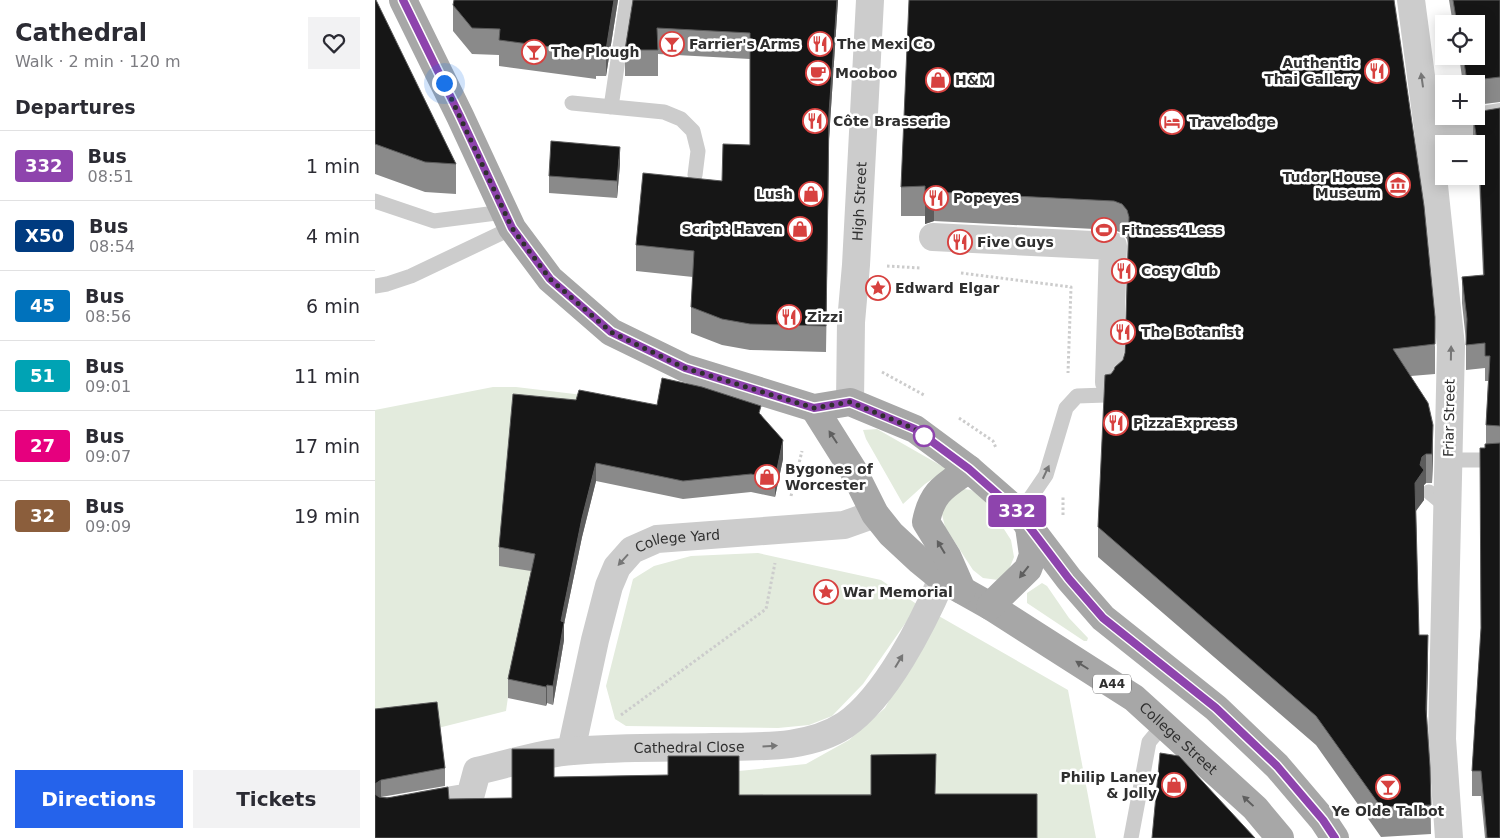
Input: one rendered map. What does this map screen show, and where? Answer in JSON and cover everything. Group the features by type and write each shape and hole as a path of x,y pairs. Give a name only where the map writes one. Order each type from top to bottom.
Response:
{"main road":[{"path":"403,0 508,220 550,279 611,332 685,368 814,408 850,402 915,429 969,469 1024,519 1069,579 1103,618 1216,708 1277,766 1323,820 1335,838"},
{"name":"A44","path":"814,408 849,463 875,514"},
{"path":"952,585 947,556 926,522 929,508 940,489 969,469"},
{"name":"College Street","path":"875,514 891,534 920,561 952,585 990,606 1134,698 1255,808 1280,838"},
{"path":"990,606 1028,569 1033,555 1024,519"}],"street":[{"name":"High Street","path":"850,402 851,322 856,265 870,0"},
{"name":"Friar Street","path":"1411,0 1428,129 1451,346 1448,460 1438,499 1442,739 1449,838"},
{"path":"1428,129 1500,117"},
{"path":"933,237 1001,240 1002,222 1031,223 1031,242 1113,246 1108,388"},
{"name":"College Yard","path":"571,751 595,640 609,586 617,567 632,550 657,539 844,526 875,514"},
{"name":"Cathedral Close","path":"403,808 470,797 477,771 571,751 772,746 813,740 845,725 872,700 927,615 952,585"}],"lane":[{"path":"611,108 627,0"},
{"path":"572,103 664,112 681,119 693,130 698,151 695,175"},
{"path":"375,201 434,221 508,220"},
{"path":"375,286 411,276 508,220"},
{"path":"1024,519 1031,497 1046,475 1067,408 1077,396 1108,388"},
{"path":"1448,460 1500,460"},
{"path":"1131,838 1149,742 1164,724"}],"path":[{"path":"856,265 908,266 927,269"},
{"path":"956,273 1071,287 1067,408"},
{"path":"618,716 766,609 782,530 814,408"},
{"path":"1063,492 1063,520"}],"shaded area":[{"path":"493,387 516,387 583,395 506,711 438,728 375,726 375,410"},
{"path":"877,429 947,469 925,484 903,504 866,439 863,430"},
{"path":"964,489 971,490 984,498 1011,540 1014,557 1008,572 998,580 983,578 973,570 945,527 941,510 949,496"},
{"path":"758,553 881,580 918,605 863,684 832,716 809,725 778,728 626,726 615,719 606,686 633,579 654,566 691,556"},
{"path":"1042,583 1047,586 1069,618 1088,638 1087,641 1084,641 1027,603 1027,593"},
{"path":"937,615 1068,690 1096,838 1037,838 1036,823 935,824 936,784 871,825 739,825 739,771 806,764 849,740 885,708"}],"building":[{"path":"375,0 456,164 425,162 375,144"},
{"path":"454,0 614,0 606,50 596,50 596,53 499,40 500,29 472,28 453,5"},
{"path":"633,0 837,0 829,113 826,326 750,324 722,319 691,307 694,251 636,245 643,173 722,181 723,144 750,145 750,33 657,28 658,50 625,50"},
{"path":"909,0 1394,0 1424,206 1435,317 1435,344 1393,349 1428,403 1433,425 1432,454 1426,454 1422,457 1420,465 1424,470 1415,483 1419,635 1428,635 1426,709 1431,805 1381,807 1316,716 1098,527 1105,375 1111,374 1115,367 1123,360 1125,353 1129,217 1127,210 1122,204 1114,201 934,192 925,195 925,186 901,187"},
{"path":"1453,0 1500,0 1500,77 1485,79 1485,75 1466,75 1464,65 1485,65 1485,15 1456,15"},
{"path":"1500,108 1500,426 1486,425 1490,356 1485,356 1485,343 1466,345 1467,319 1462,277 1484,275 1480,185 1485,185 1485,135 1476,135 1474,125 1485,125 1485,110"},
{"path":"551,141 620,147 617,181 549,176"},
{"path":"662,378 702,387 761,406 759,413 783,440 775,479 751,474 683,481 596,463 582,518 561,621 564,622 553,686 547,685 546,687 508,679 535,554 499,547 513,394 576,400 579,390 657,405"},
{"path":"1500,443 1500,838 1487,838 1481,771 1472,771 1481,628 1480,448 1485,448 1485,444"},
{"path":"437,702 445,768 381,780 375,784 375,709"},
{"path":"512,749 554,749 554,777 668,775 668,756 739,756 739,795 871,795 871,755 936,754 935,794 1037,794 1037,838 375,838 375,794 379,797 387,798 448,787 449,799 512,798"},
{"path":"1160,753 1179,756 1255,838 1152,838"}],"bus line":[{"name":"332","path":"403,0 512,228 550,279 611,332 685,368 814,408 850,402 915,429 969,469 1018,512 1069,579 1103,618 1216,708 1277,766 1323,820 1335,838"}],"place":[{"name":"Farrier's Arms","path":"672,44"},
{"name":"The Mexi Co","path":"820,44"},
{"name":"The Plough","path":"534,52"},
{"name":"Authentic Thai Gallery","path":"1377,71"},
{"name":"Mooboo","path":"818,73"},
{"name":"H&M","path":"938,80"},
{"name":"Côte Brasserie","path":"815,121"},
{"name":"Travelodge","path":"1172,122"},
{"name":"Tudor House Museum","path":"1398,185"},
{"name":"Lush","path":"811,194"},
{"name":"Popeyes","path":"936,198"},
{"name":"Script Haven","path":"800,229"},
{"name":"Fitness4Less","path":"1104,230"},
{"name":"Five Guys","path":"960,242"},
{"name":"Cosy Club","path":"1124,271"},
{"name":"Edward Elgar","path":"878,288"},
{"name":"Zizzi","path":"789,317"},
{"name":"The Botanist","path":"1123,332"},
{"name":"PizzaExpress","path":"1116,423"},
{"name":"Bygones of Worcester","path":"767,477"},
{"name":"War Memorial","path":"826,592"},
{"name":"Philip Laney & Jolly","path":"1174,785"},
{"name":"Ye Olde Talbot","path":"1388,787"}],"route":[{"path":"444,83 512,228 550,279 611,332 685,368 814,408 850,402 915,429 928,439 924,436"}]}
